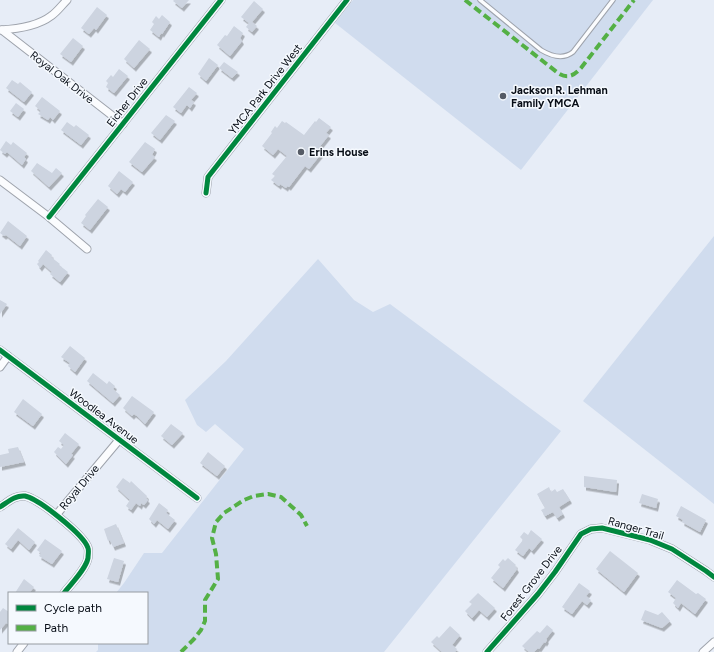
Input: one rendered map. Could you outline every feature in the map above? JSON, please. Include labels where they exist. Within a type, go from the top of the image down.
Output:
[{"type":"street","points":[[1,30],[27,26],[41,21],[52,16],[67,0]]},
{"type":"street","name":"Eicher Drive","points":[[49,217],[221,0]]},
{"type":"street","name":"YMCA Park Drive West","points":[[206,193],[208,177],[347,0]]},
{"type":"street","name":"Royal Oak Drive","points":[[1,30],[123,124]]},
{"type":"street","points":[[0,180],[49,217],[87,249]]},
{"type":"street","name":"Woodlea Avenue","points":[[0,350],[197,498]]},
{"type":"street","points":[[0,367],[8,356]]},
{"type":"street","name":"Royal Drive","points":[[65,592],[85,566],[88,559],[88,548],[81,538],[57,514],[119,440]]},
{"type":"street","points":[[0,507],[16,496],[26,496],[57,514]]},
{"type":"street","name":"Ranger Trail","points":[[591,529],[602,528],[650,540],[672,549],[714,577]]},
{"type":"street","name":"Forest Grove Drive","points":[[487,652],[534,599],[581,534],[591,529]]},
{"type":"street","points":[[703,652],[714,642]]},
{"type":"street","points":[[17,652],[23,644]]},
{"type":"lane","points":[[480,0],[541,50],[549,55],[564,57],[573,52],[613,0]]},
{"type":"shaded area","name":"Jackson R. Lehman Family YMCA","points":[[353,0],[653,0],[521,170],[335,23]]},
{"type":"shaded area","points":[[714,236],[714,504],[583,401]]},
{"type":"shaded area","points":[[318,259],[354,300],[373,312],[390,304],[561,431],[384,652],[96,652],[98,650],[98,644],[148,644],[148,592],[117,592],[144,553],[162,553],[244,449],[215,424],[206,432],[197,425],[185,400],[226,361]]},
{"type":"building","points":[[189,0],[182,8],[173,1]]},
{"type":"building","points":[[254,1],[263,9],[252,22],[257,26],[252,32],[246,27],[249,23],[241,17]]},
{"type":"building","points":[[97,7],[107,15],[96,30],[94,28],[89,34],[81,28]]},
{"type":"building","points":[[162,15],[170,22],[159,37],[150,30],[154,24],[152,22],[156,16],[159,19]]},
{"type":"building","points":[[234,26],[243,33],[240,38],[242,41],[230,56],[217,45],[225,35],[227,36]]},
{"type":"building","points":[[73,38],[83,46],[71,62],[60,54]]},
{"type":"building","points":[[139,40],[150,49],[134,68],[124,59]]},
{"type":"building","points":[[209,58],[218,65],[206,81],[198,74]]},
{"type":"building","points":[[224,62],[238,72],[232,78],[219,68]]},
{"type":"building","points":[[119,69],[128,76],[114,93],[106,87],[108,83],[106,81],[111,75],[113,77]]},
{"type":"building","points":[[12,80],[18,84],[20,82],[32,92],[24,102],[6,88]]},
{"type":"building","points":[[189,87],[197,93],[191,100],[194,102],[190,108],[187,105],[181,113],[173,107]]},
{"type":"building","points":[[42,97],[60,111],[53,120],[50,117],[48,120],[38,114],[41,111],[35,106]]},
{"type":"building","points":[[16,103],[24,109],[18,117],[10,111]]},
{"type":"building","points":[[166,115],[175,121],[160,140],[151,133]]},
{"type":"building","name":"Erins House","points":[[319,118],[331,127],[326,133],[329,135],[317,150],[321,154],[309,169],[305,166],[289,187],[287,186],[286,188],[280,184],[279,186],[271,180],[275,176],[272,174],[287,156],[278,149],[273,155],[262,146],[272,133],[271,132],[275,126],[277,128],[282,121],[285,123],[286,122],[304,135]]},
{"type":"building","points":[[67,122],[74,127],[76,125],[89,135],[81,145],[61,130]]},
{"type":"building","points":[[6,141],[11,145],[13,142],[27,153],[24,157],[26,159],[22,165],[7,152],[5,154],[0,150]]},
{"type":"building","points":[[145,142],[155,149],[152,155],[155,157],[142,172],[129,162]]},
{"type":"building","points":[[37,163],[52,173],[56,168],[62,173],[49,187],[31,171]]},
{"type":"building","points":[[119,171],[133,182],[125,192],[121,189],[117,194],[108,186]]},
{"type":"building","points":[[98,199],[108,207],[90,230],[81,223],[86,216],[85,215]]},
{"type":"building","points":[[8,221],[27,236],[20,246],[6,235],[4,236],[0,233]]},
{"type":"building","points":[[46,250],[52,255],[51,257],[60,264],[59,265],[68,272],[60,282],[50,274],[52,272],[43,264],[40,268],[37,264]]},
{"type":"building","points":[[0,300],[7,304],[0,314]]},
{"type":"building","points":[[70,346],[85,358],[75,372],[68,366],[70,363],[61,357]]},
{"type":"building","points":[[93,373],[107,384],[109,381],[115,386],[113,389],[120,395],[113,403],[87,381]]},
{"type":"building","points":[[132,396],[154,412],[145,424],[137,416],[134,414],[132,416],[123,408]]},
{"type":"building","points":[[23,399],[42,414],[33,426],[14,412]]},
{"type":"building","points":[[171,424],[183,433],[172,445],[161,436]]},
{"type":"building","points":[[65,433],[79,444],[71,454],[73,455],[66,464],[54,452],[58,447],[61,449],[64,445],[59,441]]},
{"type":"building","points":[[18,447],[24,462],[0,467],[0,455],[9,453],[8,449]]},
{"type":"building","points":[[208,452],[225,466],[217,476],[200,463]]},
{"type":"building","points":[[584,476],[617,480],[616,492],[584,487]]},
{"type":"building","points":[[123,478],[130,483],[131,481],[147,496],[146,498],[148,500],[144,505],[141,503],[140,506],[136,503],[131,510],[126,506],[130,500],[116,487]]},
{"type":"building","points":[[549,487],[551,492],[555,489],[557,492],[563,489],[570,500],[559,507],[563,514],[557,518],[553,512],[545,516],[541,510],[545,508],[537,494]]},
{"type":"building","points":[[642,494],[658,499],[656,508],[639,503]]},
{"type":"building","points":[[159,503],[168,510],[166,513],[175,520],[168,529],[157,520],[154,524],[149,519]]},
{"type":"building","points":[[681,506],[706,520],[700,532],[682,522],[683,520],[676,516]]},
{"type":"building","points":[[116,524],[124,543],[113,547],[110,540],[108,541],[104,529]]},
{"type":"building","points":[[18,528],[35,542],[29,550],[18,540],[11,549],[5,544]]},
{"type":"building","points":[[531,530],[542,539],[532,551],[529,548],[523,556],[515,550],[523,540],[520,537],[524,532],[528,535]]},
{"type":"building","points":[[45,539],[62,551],[52,564],[39,556],[41,553],[37,550]]},
{"type":"building","points":[[610,551],[638,573],[624,592],[596,569]]},
{"type":"building","points":[[114,558],[124,561],[118,582],[107,579]]},
{"type":"building","points":[[508,558],[516,565],[515,566],[517,569],[503,588],[491,578],[500,567],[498,565],[503,559],[505,561]]},
{"type":"building","points":[[24,579],[34,587],[30,592],[16,592]]},
{"type":"building","points":[[677,580],[696,594],[698,593],[706,599],[695,614],[681,603],[678,608],[673,603],[676,598],[668,592]]},
{"type":"building","points":[[579,583],[590,591],[586,596],[591,600],[587,605],[582,601],[572,614],[562,607]]},
{"type":"building","points":[[478,593],[495,608],[487,617],[479,610],[472,618],[465,611],[472,604],[469,602]]},
{"type":"building","points":[[3,608],[8,611],[8,624],[6,623],[0,630],[0,612]]},
{"type":"building","points":[[645,610],[658,615],[662,612],[670,621],[662,628],[641,620]]},
{"type":"building","points":[[547,625],[553,630],[546,639],[547,640],[545,643],[544,642],[539,649],[538,648],[534,652],[529,652],[522,646],[537,631],[540,633]]},
{"type":"building","points":[[450,626],[460,635],[452,645],[457,649],[455,652],[442,652],[431,642],[437,636],[439,638]]},
{"type":"marked path","points":[[465,0],[558,73],[564,76],[573,75],[581,68],[634,0]]},
{"type":"marked path","points":[[181,652],[201,630],[205,621],[205,600],[218,579],[216,554],[212,538],[216,522],[224,513],[244,500],[254,496],[268,494],[281,497],[301,515],[307,526]]},
{"type":"cycle path","points":[[49,217],[221,0]]},
{"type":"cycle path","points":[[206,193],[208,177],[347,0]]},
{"type":"cycle path","points":[[0,350],[197,498]]},
{"type":"cycle path","points":[[0,507],[12,499],[25,496],[50,510],[85,542],[88,548],[87,562],[65,592]]},
{"type":"cycle path","points":[[487,652],[538,594],[581,534],[591,529],[602,528],[650,540],[672,549],[714,577]]},
{"type":"place","name":"Jackson R. Lehman Family YMCA","points":[[503,96]]},
{"type":"place","name":"Erins House","points":[[301,152]]}]
